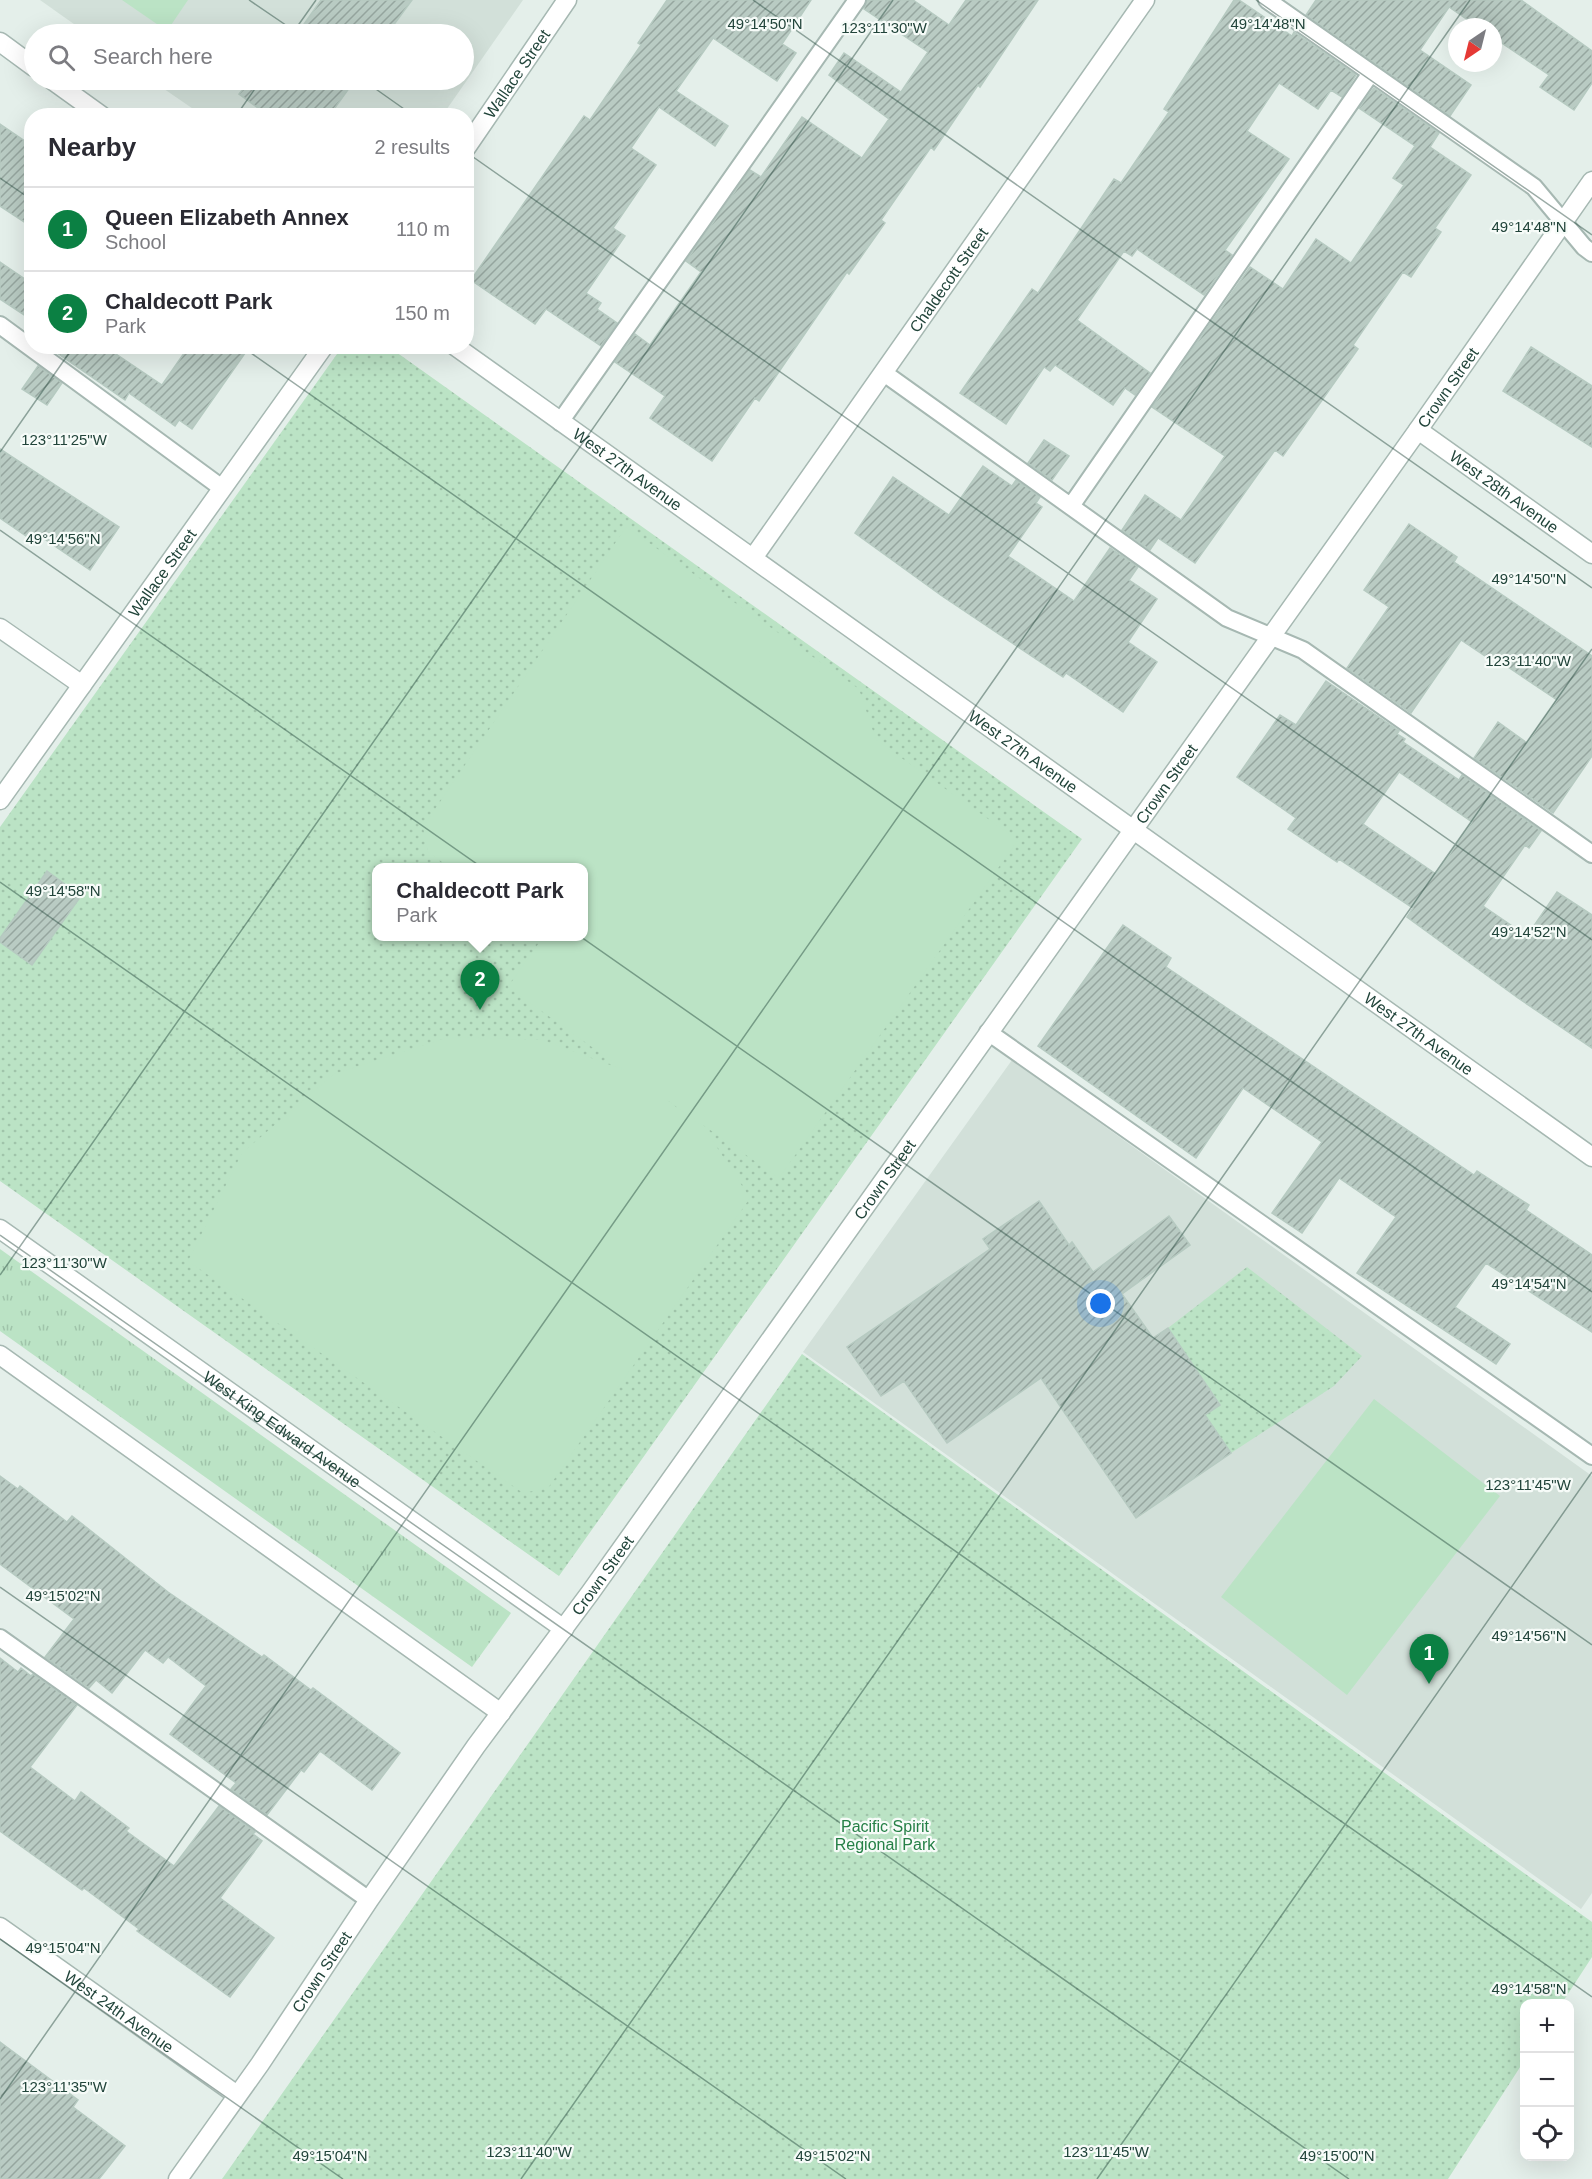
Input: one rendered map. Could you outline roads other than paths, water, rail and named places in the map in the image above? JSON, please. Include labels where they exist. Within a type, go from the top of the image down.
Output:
[{"type":"street","name":"Wallace Street","points":[[474,136],[567,0]]},
{"type":"street","name":"Chaldecott Street","points":[[753,558],[1145,0]]},
{"type":"street","points":[[0,42],[24,60]]},
{"type":"street","points":[[66,90],[91,108]]},
{"type":"street","name":"Crown Street","points":[[178,2179],[369,1900],[501,1713],[564,1629],[1271,637],[1592,181]]},
{"type":"street","name":"Wallace Street","points":[[0,800],[318,354]]},
{"type":"street","name":"West 27th Avenue","points":[[466,354],[1592,1157]]},
{"type":"street","name":"West 28th Avenue","points":[[1418,430],[1592,554]]},
{"type":"street","points":[[0,628],[82,685]]},
{"type":"street","name":"West King Edward Avenue","points":[[0,1229],[564,1629]]},
{"type":"street","points":[[0,1355],[501,1713]]},
{"type":"street","name":"West 24th Avenue","points":[[0,1927],[237,2095]]},
{"type":"lane","points":[[560,422],[857,0]]},
{"type":"lane","points":[[1267,0],[1534,187],[1584,247],[1592,253]]},
{"type":"lane","points":[[1071,506],[1371,73]]},
{"type":"lane","points":[[0,325],[24,343]]},
{"type":"lane","points":[[39,354],[222,488]]},
{"type":"lane","points":[[884,373],[1227,618],[1303,650],[1592,854]]},
{"type":"lane","points":[[988,1032],[1592,1456]]},
{"type":"lane","points":[[0,1638],[369,1900]]},
{"type":"place","name":"Chaldecott Park","points":[[480,1010]]},
{"type":"place","name":"Queen Elizabeth Annex","points":[[1429,1684]]},
{"type":"park label","name":"Pacific Spirit Regional Park","points":[[885,1835]]}]
